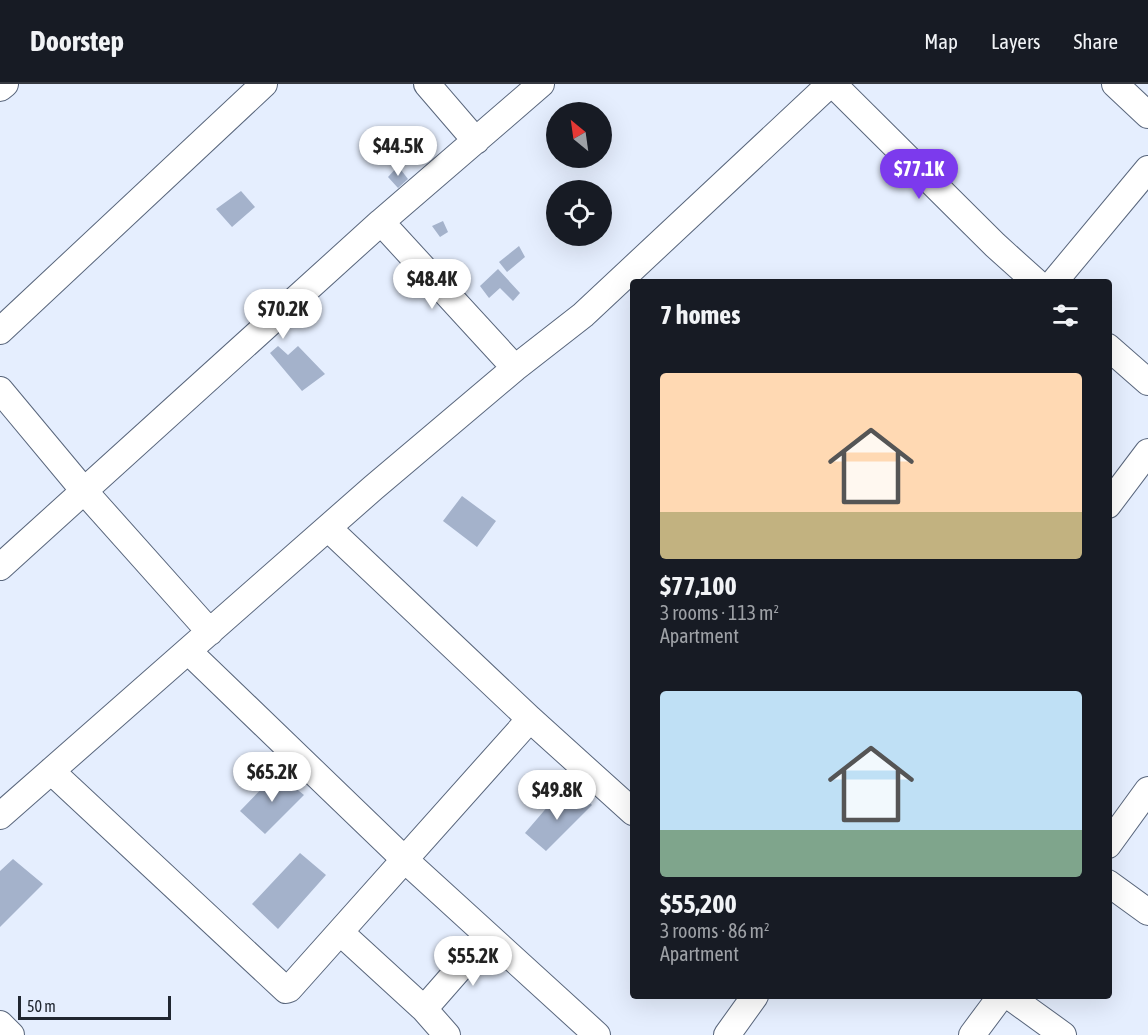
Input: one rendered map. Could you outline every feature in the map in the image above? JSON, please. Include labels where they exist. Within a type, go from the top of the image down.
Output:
[{"type":"street","points":[[0,88],[5,84]]},
{"type":"street","points":[[427,84],[476,141]]},
{"type":"street","points":[[0,567],[381,222],[541,84]]},
{"type":"street","points":[[0,816],[328,528],[515,368],[583,315],[832,84],[995,245],[1033,279]]},
{"type":"street","points":[[1114,84],[1148,115]]},
{"type":"street","points":[[0,331],[260,85]]},
{"type":"street","points":[[1056,279],[1148,169]]},
{"type":"street","points":[[381,222],[515,368]]},
{"type":"street","points":[[1112,350],[1148,382]]},
{"type":"street","points":[[0,390],[85,492],[210,632]]},
{"type":"street","points":[[1112,500],[1148,452]]},
{"type":"street","points":[[328,528],[530,719],[630,809]]},
{"type":"street","points":[[188,651],[404,859],[597,1035]]},
{"type":"street","points":[[51,771],[286,990],[341,933],[530,719]]},
{"type":"street","points":[[1112,840],[1148,790]]},
{"type":"street","points":[[1112,886],[1148,912]]},
{"type":"street","points":[[341,933],[424,1009],[447,1035]]},
{"type":"street","points":[[424,1009],[488,936]]},
{"type":"street","points":[[727,1035],[753,999]]},
{"type":"street","points":[[972,1035],[999,999]]},
{"type":"street","points":[[1013,999],[1063,1035]]},
{"type":"street","points":[[0,1024],[11,1035]]},
{"type":"building","points":[[398,166],[408,179],[398,188],[388,177]]},
{"type":"building","points":[[241,191],[255,207],[232,227],[216,209]]},
{"type":"building","points":[[443,221],[448,232],[440,237],[432,226]]},
{"type":"building","points":[[519,246],[525,257],[507,272],[499,262]]},
{"type":"building","points":[[498,269],[520,293],[513,301],[500,288],[489,298],[480,286]]},
{"type":"building","points":[[278,346],[288,355],[298,346],[325,374],[302,391],[270,353]]},
{"type":"building","points":[[462,496],[496,521],[477,547],[443,521]]},
{"type":"building","points":[[277,773],[304,795],[265,834],[240,811]]},
{"type":"building","points":[[581,794],[592,805],[546,851],[525,833],[555,798],[567,807]]},
{"type":"building","points":[[300,853],[326,875],[278,929],[252,904]]},
{"type":"building","points":[[13,859],[43,884],[0,927],[0,871]]}]
